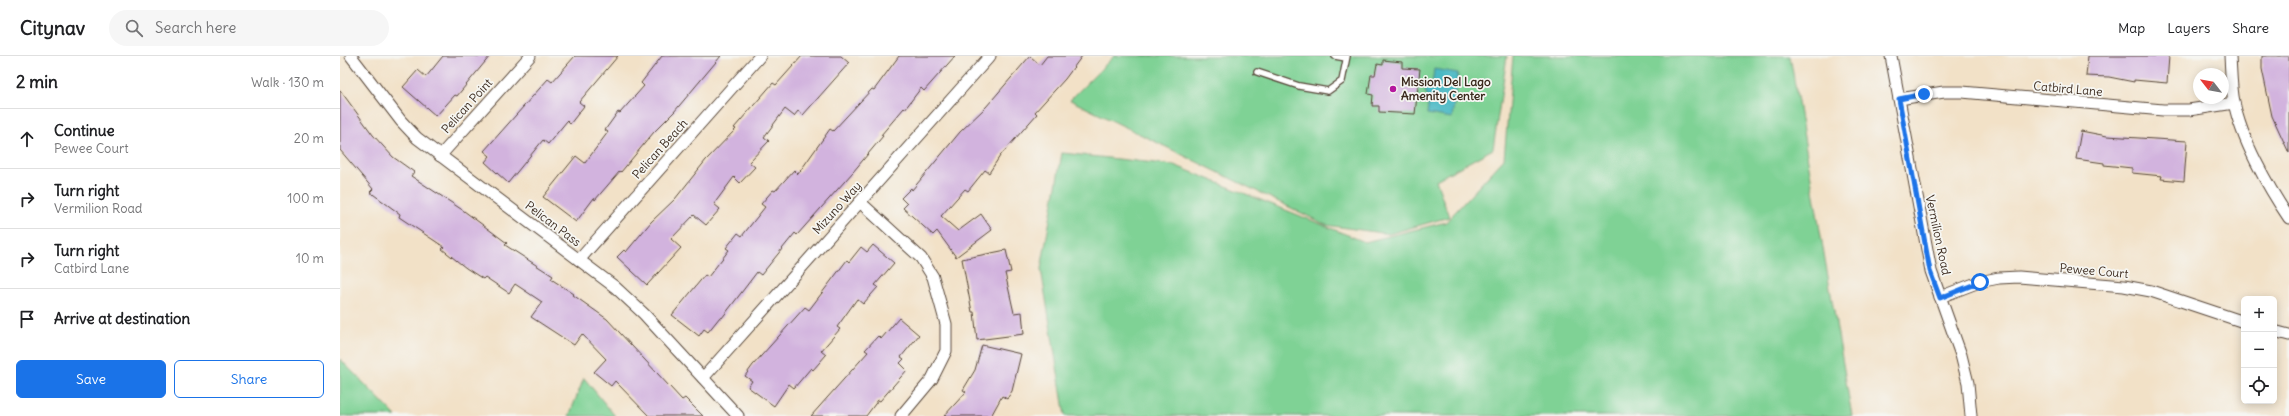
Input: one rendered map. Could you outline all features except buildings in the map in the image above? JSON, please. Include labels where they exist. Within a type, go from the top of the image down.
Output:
[{"type":"street","name":"Pelican Pass","points":[[352,56],[401,121],[417,138],[615,287],[644,314],[738,416]]},
{"type":"street","name":"Pelican Point","points":[[440,156],[530,56]]},
{"type":"street","name":"Pelican Beach","points":[[579,260],[760,56]]},
{"type":"street","name":"Mizuno Way","points":[[703,378],[990,56]]},
{"type":"street","name":"Vermilion Road","points":[[1891,56],[1930,271],[1961,355],[1968,383],[1971,416]]},
{"type":"street","points":[[2230,56],[2234,103],[2246,138],[2268,187],[2289,218]]},
{"type":"street","name":"Catbird Lane","points":[[1899,99],[1944,92],[1962,92],[2163,110],[2189,110],[2234,103]]},
{"type":"street","points":[[860,202],[921,258],[933,277],[946,324],[946,351],[932,379],[901,416]]},
{"type":"street","name":"Pewee Court","points":[[1940,298],[1980,282],[1999,278],[2027,278],[2124,286],[2151,291],[2241,321]]},
{"type":"street","points":[[2277,332],[2289,335]]},
{"type":"lane","points":[[1257,72],[1299,86],[1328,90],[1342,81],[1347,57],[1335,56]]},
{"type":"green space","points":[[1114,56],[1507,56],[1493,149],[1436,180],[1449,217],[1389,234],[1326,225],[1070,100]]},
{"type":"green space","points":[[1513,56],[1790,56],[1852,416],[1065,416],[1041,269],[1062,153],[1174,165],[1365,242],[1446,222],[1504,159]]},
{"type":"green space","points":[[340,359],[396,416],[340,416]]},
{"type":"green space","points":[[584,378],[615,416],[569,416]]},
{"type":"water","points":[[1434,69],[1458,73],[1452,118],[1427,114],[1429,98],[1425,91],[1427,87],[1432,86]]},
{"type":"place","name":"Mission Del Lago Amenity Center","points":[[1393,89]]},
{"type":"route","points":[[1924,94],[1899,99],[1930,271],[1940,298],[1980,282]]}]
